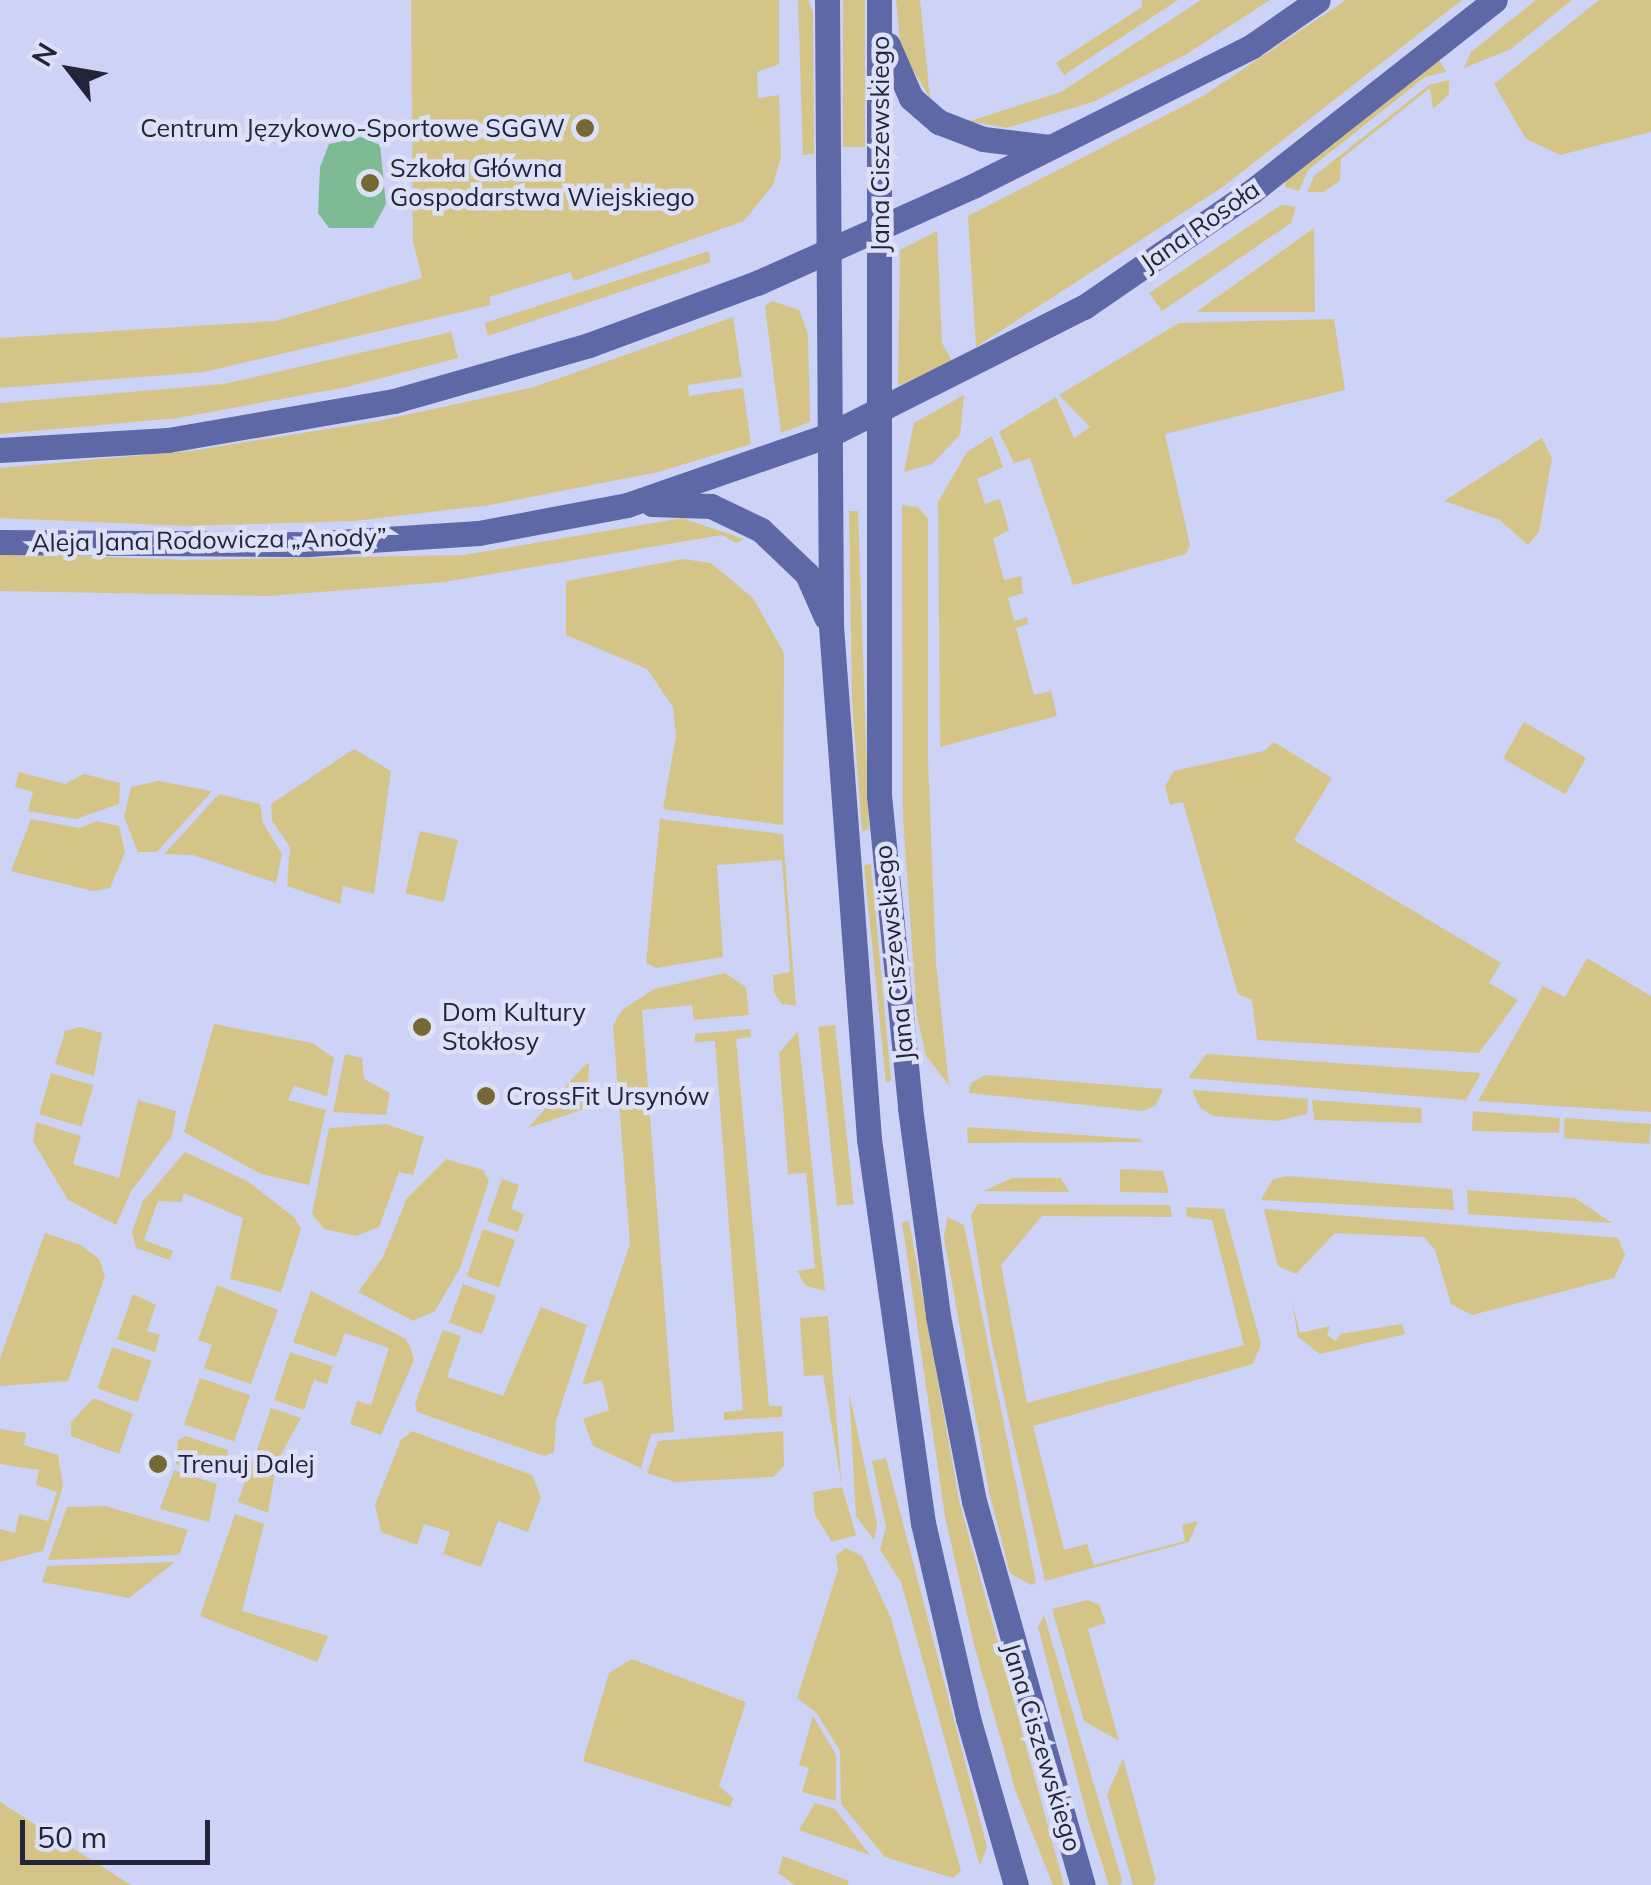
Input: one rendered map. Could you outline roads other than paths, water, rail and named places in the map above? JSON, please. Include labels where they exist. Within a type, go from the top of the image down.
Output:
[{"type":"street","name":"Jana Ciszewskiego","points":[[827,0],[830,626],[861,1054],[905,1413],[968,1718],[1016,1885]]},
{"type":"street","name":"Jana Ciszewskiego","points":[[880,0],[879,795],[916,1160],[974,1501],[1083,1885]]},
{"type":"street","points":[[880,0],[898,76],[924,110],[968,136],[1050,148]]},
{"type":"street","points":[[0,450],[168,440],[394,401],[589,345],[881,229],[1252,46],[1318,0]]},
{"type":"street","name":"Jana Rosoła","points":[[879,413],[1084,307],[1251,192],[1495,0]]},
{"type":"street","name":"Aleja Jana Rodowicza „Anody”","points":[[0,542],[333,542],[479,533],[626,505],[829,435],[879,413]]},
{"type":"street","points":[[626,505],[711,506],[761,530],[806,574],[830,626]]},
{"type":"place","name":"Centrum Językowo-Sportowe SGGW","points":[[585,128]]},
{"type":"place","name":"Szkoła Główna Gospodarstwa Wiejskiego","points":[[370,183]]},
{"type":"place","name":"Dom Kultury Stokłosy","points":[[422,1027]]},
{"type":"place","name":"CrossFit Ursynów","points":[[486,1096]]},
{"type":"place","name":"Trenuj Dalej","points":[[158,1464]]}]
